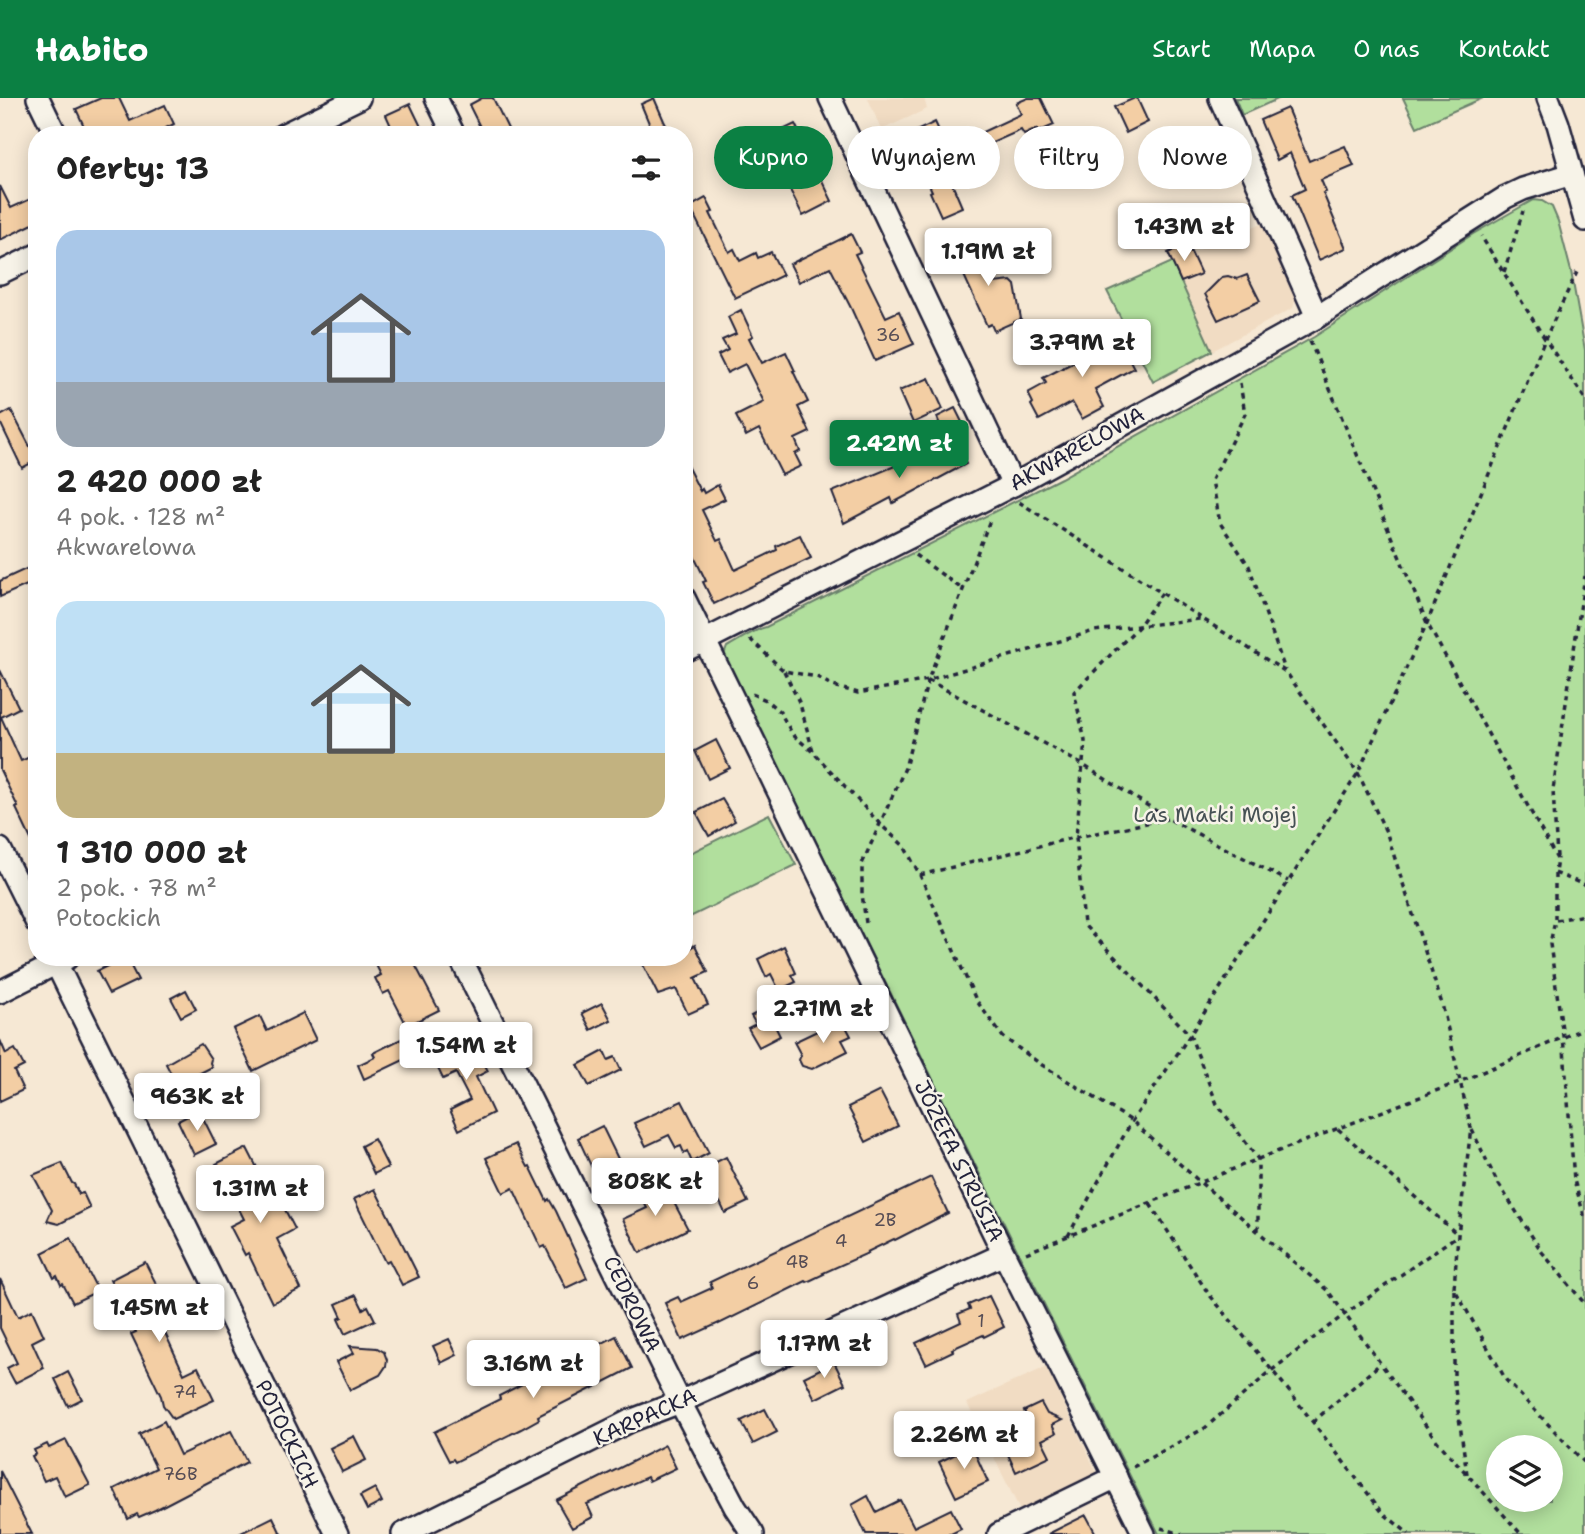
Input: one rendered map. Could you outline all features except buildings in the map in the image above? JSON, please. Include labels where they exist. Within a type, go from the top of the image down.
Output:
[{"type":"street","points":[[38,98],[52,126]]},
{"type":"street","points":[[301,126],[359,98]]},
{"type":"street","points":[[436,98],[450,126]]},
{"type":"street","points":[[830,98],[1014,491]]},
{"type":"street","points":[[1220,98],[1313,326]]},
{"type":"street","points":[[1548,98],[1585,220]]},
{"type":"street","name":"AKWARELOWA","points":[[693,648],[1014,491],[1313,326],[1506,197],[1572,174]]},
{"type":"street","points":[[0,273],[28,259]]},
{"type":"street","name":"JÓZEFA STRUSIA","points":[[693,616],[1004,1254],[1144,1534]]},
{"type":"street","points":[[0,849],[28,905]]},
{"type":"street","points":[[0,992],[47,966]]},
{"type":"street","name":"POTOCKICH","points":[[63,966],[337,1534]]},
{"type":"street","name":"CEDROWA","points":[[464,966],[680,1402],[735,1507],[753,1534]]},
{"type":"street","name":"KARPACKA","points":[[404,1534],[630,1421],[680,1402],[1004,1254]]},
{"type":"street","points":[[999,1534],[1116,1476]]},
{"type":"path","points":[[1504,272],[1522,211]]},
{"type":"path","points":[[1471,219],[1585,400]]},
{"type":"path","points":[[1068,1236],[1132,1121],[1358,773],[1427,623],[1545,339],[1577,272]]},
{"type":"path","points":[[1313,326],[1427,623],[1557,859]]},
{"type":"path","points":[[1239,376],[1245,414],[1212,480],[1220,523],[1249,566],[1286,672],[1358,773],[1387,834],[1442,1004],[1471,1128],[1496,1180],[1542,1252],[1585,1304]]},
{"type":"path","points":[[1014,491],[1162,593],[1286,672]]},
{"type":"path","points":[[866,934],[862,864],[905,768],[928,680],[990,520]]},
{"type":"path","points":[[910,551],[962,589]]},
{"type":"path","points":[[1585,576],[1553,790],[1557,859],[1555,920],[1550,944],[1563,1036],[1574,1180],[1585,1219]]},
{"type":"path","points":[[1162,593],[1139,626],[1074,692],[1085,741],[1076,837],[1084,925],[1190,1035],[1217,1104],[1258,1159],[1258,1232]]},
{"type":"path","points":[[784,671],[817,677],[858,693],[928,680],[1094,631],[1202,619]]},
{"type":"path","points":[[745,634],[784,671],[800,704],[813,752]]},
{"type":"path","points":[[928,680],[1083,765],[1169,819],[1288,881]]},
{"type":"path","points":[[747,692],[766,700],[780,712],[793,735],[813,752],[904,846],[920,875],[976,1000],[1003,1037],[1042,1065],[1132,1121],[1328,1291],[1437,1441],[1521,1534]]},
{"type":"path","points":[[920,875],[1076,837],[1169,819]]},
{"type":"path","points":[[1555,873],[1585,885]]},
{"type":"path","points":[[1555,920],[1585,915]]},
{"type":"path","points":[[1004,1254],[1018,1256],[1258,1159],[1459,1082],[1585,1028]]},
{"type":"path","points":[[1467,1475],[1454,1382],[1454,1288],[1471,1128]]},
{"type":"path","points":[[1338,1129],[1458,1235]]},
{"type":"path","points":[[1150,1204],[1208,1293],[1383,1513],[1409,1534]]},
{"type":"path","points":[[1116,1476],[1205,1428],[1271,1371],[1345,1314],[1458,1235]]},
{"type":"path","points":[[1454,1288],[1506,1380],[1585,1463]]},
{"type":"path","points":[[1313,1422],[1381,1363]]},
{"type":"shaded area","points":[[868,98],[924,98],[927,109],[890,126],[879,126]]},
{"type":"shaded area","points":[[1264,222],[1296,298],[1293,308],[1212,351],[1172,262]]},
{"type":"shaded area","points":[[1046,1367],[1097,1473],[1020,1510],[967,1403]]},
{"type":"green space","points":[[1235,98],[1280,98],[1242,115]]},
{"type":"green space","points":[[1403,98],[1483,98],[1417,127]]},
{"type":"green space","name":"Las Matki Mojej","points":[[1533,200],[1542,201],[1552,207],[1571,271],[1585,350],[1585,1534],[1159,1534],[724,655],[727,647],[751,633],[1061,478],[1314,337],[1473,234]]},
{"type":"green space","points":[[1172,262],[1212,351],[1153,382],[1107,291]]},
{"type":"green space","points":[[769,814],[796,865],[693,916],[693,852]]}]
